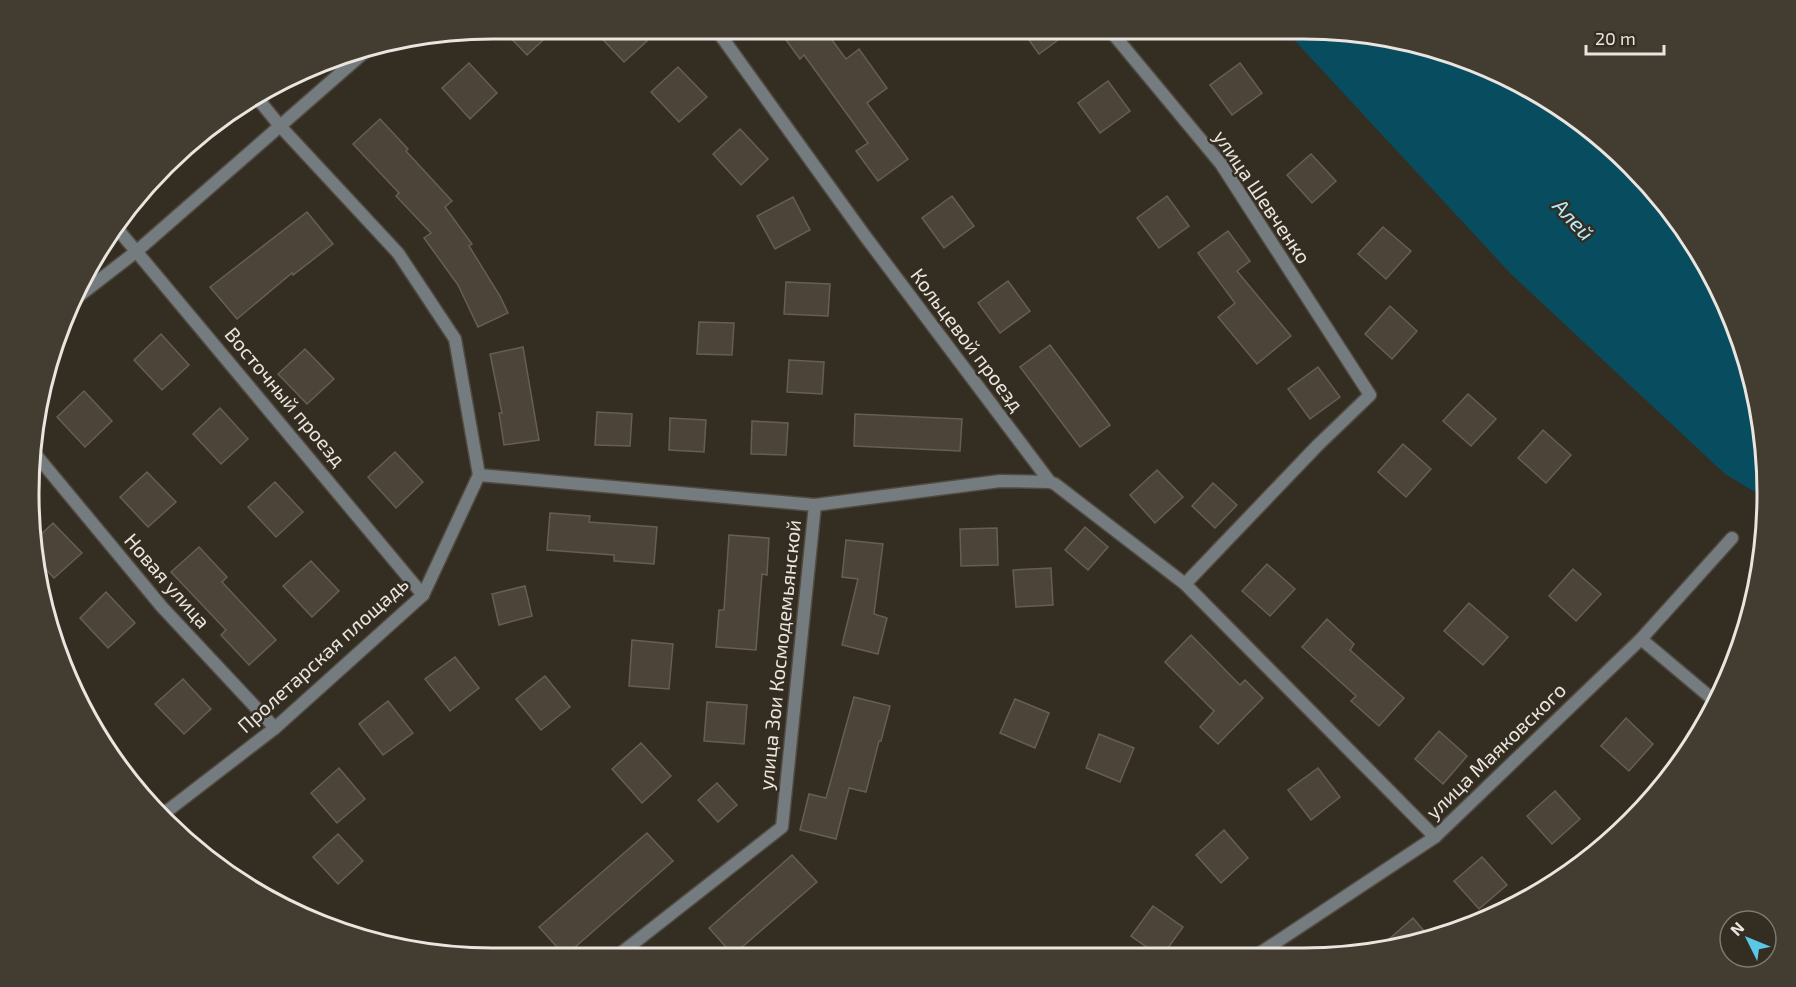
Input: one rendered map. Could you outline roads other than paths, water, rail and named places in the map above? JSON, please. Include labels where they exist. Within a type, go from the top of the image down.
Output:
[{"type":"street","name":"Кольцевой проезд","points":[[723,39],[865,237],[1050,482],[1185,584],[1435,837]]},
{"type":"street","name":"улица Шевченко","points":[[1117,39],[1221,164],[1370,395],[1317,446],[1185,584]]},
{"type":"street","points":[[87,291],[137,251],[355,61]]},
{"type":"street","points":[[261,103],[398,253],[455,339],[478,475]]},
{"type":"street","name":"Восточный проезд","points":[[122,233],[423,595]]},
{"type":"street","name":"Новая улица","points":[[40,460],[162,607],[275,728]]},
{"type":"street","name":"улица Зои Космодемьянской","points":[[478,475],[815,505],[782,826],[627,948]]},
{"type":"street","name":"Пролетарская площадь","points":[[168,810],[275,728],[423,595],[478,475]]},
{"type":"street","points":[[815,505],[1000,481],[1050,482]]},
{"type":"street","name":"улица Маяковского","points":[[1267,948],[1435,837],[1641,639],[1732,538]]},
{"type":"street","points":[[1641,639],[1709,696]]},
{"type":"water","name":"Алей","points":[[1293,39],[1362,43],[1420,54],[1449,63],[1504,86],[1530,100],[1579,133],[1624,172],[1663,217],[1680,241],[1710,292],[1722,320],[1742,376],[1748,405],[1753,434],[1757,493],[1725,474],[1511,274]]}]
